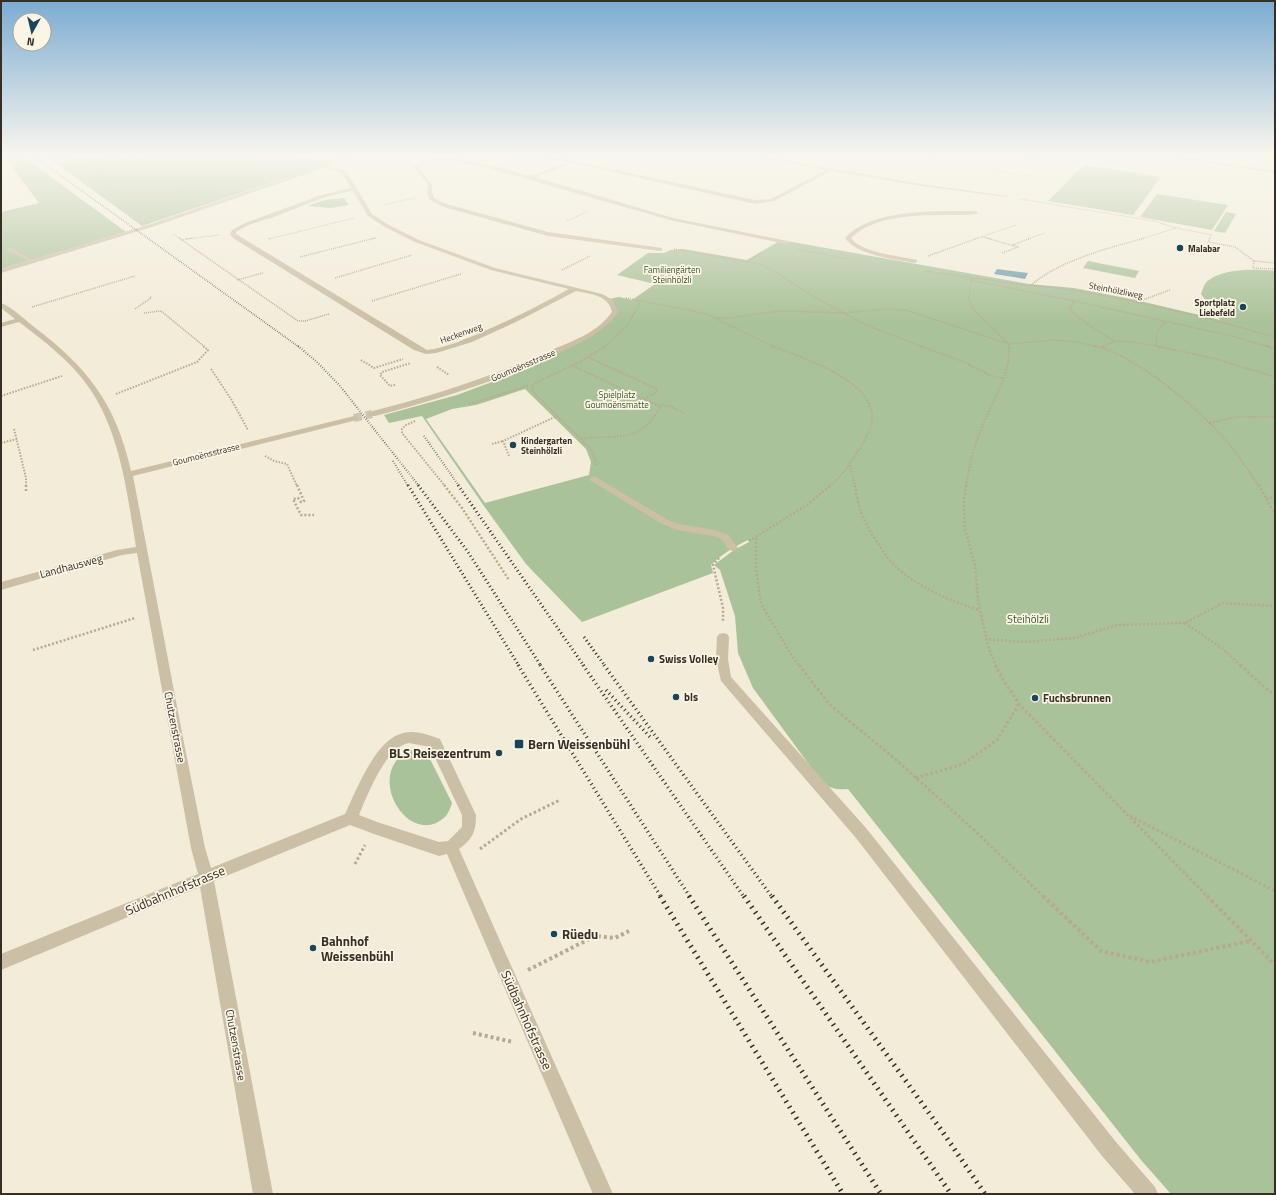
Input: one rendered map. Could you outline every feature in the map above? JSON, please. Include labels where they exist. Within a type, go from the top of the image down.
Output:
[{"type":"street","points":[[1,271],[195,211]]},
{"type":"street","points":[[284,211],[238,229],[234,233],[235,237],[424,351]]},
{"type":"street","points":[[368,211],[370,214],[387,226],[417,241],[493,269],[608,298]]},
{"type":"street","points":[[463,211],[548,234],[660,249]]},
{"type":"street","points":[[644,211],[672,219],[786,242]]},
{"type":"street","points":[[915,261],[870,251],[853,244],[848,238],[854,232],[870,224],[894,218],[920,214],[975,213]]},
{"type":"street","points":[[9,250],[34,262]]},
{"type":"street","name":"Heckenweg","points":[[424,351],[440,350],[489,332],[516,320],[575,289]]},
{"type":"street","name":"Goumoënsstrasse","points":[[372,414],[420,402],[484,382],[535,362],[571,344],[610,321],[615,312],[614,305],[608,298]]},
{"type":"street","name":"Chutzenstrasse","points":[[1,305],[57,348],[80,371],[102,402],[109,416],[129,474],[141,549],[198,848],[206,877],[263,1194]]},
{"type":"street","points":[[1,325],[20,320]]},
{"type":"street","name":"Goumoënsstrasse","points":[[129,474],[354,418]]},
{"type":"street","points":[[594,479],[665,522],[677,527],[715,533],[725,537],[733,548]]},
{"type":"street","name":"Landhausweg","points":[[1,586],[121,552],[141,549]]},
{"type":"street","points":[[723,637],[722,659],[725,678],[861,833],[1109,1149],[1148,1194]]},
{"type":"street","points":[[405,738],[427,740],[435,744],[469,814],[469,828],[461,839],[451,847],[439,849],[374,828],[350,818],[368,782],[388,749],[395,742],[405,738]]},
{"type":"street","name":"Südbahnhofstrasse","points":[[1,962],[350,818]]},
{"type":"street","name":"Südbahnhofstrasse","points":[[451,847],[603,1194]]},
{"type":"path","points":[[1,213],[11,211]]},
{"type":"path","points":[[129,211],[142,222],[153,225]]},
{"type":"path","points":[[1097,211],[1154,220],[1176,228],[1212,235],[1208,242],[1235,247],[1254,261],[1275,263]]},
{"type":"path","points":[[580,215],[585,213]]},
{"type":"path","points":[[269,239],[353,218]]},
{"type":"path","points":[[915,261],[1016,225]]},
{"type":"path","points":[[1031,285],[1043,275],[1102,249],[1147,238],[1176,228]]},
{"type":"path","points":[[168,232],[298,322],[351,307]]},
{"type":"path","points":[[180,240],[234,233]]},
{"type":"path","points":[[1013,246],[1045,233]]},
{"type":"path","points":[[300,258],[382,236]]},
{"type":"path","points":[[982,236],[1018,247],[1002,253]]},
{"type":"path","points":[[660,249],[681,249],[748,261],[764,266],[816,298],[866,325],[889,335],[938,352],[994,377],[1003,378]]},
{"type":"path","points":[[334,278],[415,254]]},
{"type":"path","points":[[559,271],[593,254]]},
{"type":"path","points":[[1254,261],[1253,268],[1275,270]]},
{"type":"path","points":[[236,280],[286,267]]},
{"type":"path","points":[[368,302],[465,273]]},
{"type":"path","name":"Steinhölzliweg","points":[[951,275],[970,279],[1070,290],[1137,302],[1195,315],[1275,337]]},
{"type":"path","points":[[29,308],[134,276]]},
{"type":"path","points":[[1275,349],[1232,336],[970,279],[969,299],[973,308],[1009,344],[1010,350],[1009,364],[978,435],[964,498],[968,542],[975,562],[977,575],[979,610],[985,639],[995,667],[1004,684],[1019,704],[1275,965]]},
{"type":"path","points":[[1137,302],[1170,290]]},
{"type":"path","points":[[135,309],[149,300],[151,298],[150,296]]},
{"type":"path","points":[[608,298],[618,297],[689,309],[717,318],[760,341],[839,375],[858,388],[871,408],[872,423],[850,465],[834,485],[756,538],[733,548],[712,565],[723,608],[723,637]]},
{"type":"path","points":[[532,387],[538,381],[589,357],[618,336],[629,324],[639,305],[638,301]]},
{"type":"path","points":[[1074,301],[1070,309],[1078,319],[1095,328],[1114,342]]},
{"type":"path","points":[[717,318],[730,318],[779,311],[844,313],[885,309],[906,310],[1009,344],[1053,340],[1076,342],[1103,348],[1121,355],[1165,384],[1210,423],[1229,444],[1266,498],[1275,515]]},
{"type":"path","points":[[112,395],[156,380],[197,362],[208,350],[161,311],[144,313]]},
{"type":"path","points":[[1156,346],[1155,337],[1157,331],[1165,321]]},
{"type":"path","points":[[1103,348],[1114,342],[1133,342],[1216,359],[1275,377]]},
{"type":"path","points":[[361,360],[374,368],[424,351]]},
{"type":"path","points":[[589,357],[657,389],[658,392],[644,399]]},
{"type":"path","points":[[395,385],[390,386],[380,375],[382,372],[414,362]]},
{"type":"path","points":[[572,366],[644,399],[661,406],[669,406],[684,413]]},
{"type":"path","points":[[210,369],[236,405],[262,454],[268,458],[287,464],[304,502],[301,502],[298,498],[293,499],[300,515],[314,515]]},
{"type":"path","points":[[1,396],[68,374]]},
{"type":"path","points":[[464,405],[526,385],[532,387]]},
{"type":"path","points":[[532,387],[535,394],[591,449],[596,461],[594,479]]},
{"type":"path","points":[[581,439],[595,436],[624,437],[638,433],[650,424],[661,406]]},
{"type":"path","points":[[492,444],[557,416]]},
{"type":"path","points":[[1210,423],[1237,417],[1275,417]]},
{"type":"path","points":[[419,419],[406,425],[402,429],[402,433],[462,508],[509,580]]},
{"type":"path","points":[[14,428],[26,478],[26,493]]},
{"type":"path","points":[[1,443],[17,438]]},
{"type":"path","points":[[503,440],[509,456]]},
{"type":"path","points":[[850,465],[854,474],[856,499],[862,516],[881,549],[893,564],[921,585],[953,601],[979,610]]},
{"type":"path","points":[[1266,498],[1275,498]]},
{"type":"path","points":[[756,538],[756,570],[761,604],[792,656],[830,705],[916,778],[974,830],[1101,951],[1150,962],[1250,940]]},
{"type":"path","points":[[985,639],[1023,642],[1075,638],[1117,625],[1185,623],[1222,603],[1275,606]]},
{"type":"path","points":[[33,650],[137,617]]},
{"type":"path","points":[[1185,623],[1223,648],[1269,691],[1275,694]]},
{"type":"path","points":[[916,778],[963,764],[997,740],[1019,704]]},
{"type":"path","points":[[459,864],[521,818],[560,800]]},
{"type":"path","points":[[1128,814],[1275,891]]},
{"type":"path","points":[[509,979],[595,936],[615,938],[630,931]]},
{"type":"path","points":[[472,1033],[540,1048]]},
{"type":"green space","points":[[97,211],[126,232],[1,269],[1,212]]},
{"type":"green space","points":[[121,211],[187,211],[142,226]]},
{"type":"green space","points":[[1107,211],[1136,211],[1133,215]]},
{"type":"green space","points":[[1145,211],[1224,211],[1212,230],[1140,217]]},
{"type":"green space","points":[[1226,212],[1236,214],[1225,233],[1214,231]]},
{"type":"green space","name":"Steihölzli","points":[[781,240],[1029,284],[1074,288],[1136,300],[1220,320],[1201,294],[1207,281],[1223,273],[1232,271],[1275,271],[1275,1194],[1171,1194],[1141,1160],[848,789],[827,786],[821,781],[753,688],[738,653],[735,616],[720,570],[714,565],[734,550],[749,542],[748,540],[715,561],[711,565],[713,573],[582,622],[526,564],[422,416],[389,423],[384,415],[457,395],[532,367],[548,356],[602,328],[611,321],[616,312],[609,299],[619,297],[632,300],[655,284],[617,275],[648,253],[664,253],[671,250],[683,249],[747,260]],"holes":[[[525,389],[586,449],[591,462],[589,475],[485,503],[426,419],[452,409],[476,405]]]},
{"type":"green space","points":[[1088,261],[1139,271],[1135,278],[1083,268]]},
{"type":"green space","points":[[411,750],[419,750],[427,753],[452,803],[447,814],[438,822],[425,825],[412,821],[402,813],[394,800],[390,786],[391,772],[397,759]]},
{"type":"water","points":[[997,269],[1028,273],[1025,279],[994,274]]},
{"type":"tunnel","points":[[354,418],[372,414]]},
{"type":"railway","points":[[110,211],[299,347]]},
{"type":"railway","points":[[298,346],[317,362],[340,386],[419,486]]},
{"type":"railway","points":[[424,436],[459,486]]},
{"type":"railway","points":[[393,461],[408,486]]},
{"type":"railway","points":[[408,485],[519,666]]},
{"type":"railway","points":[[418,485],[468,552],[541,666]]},
{"type":"railway","points":[[458,485],[584,666]]},
{"type":"railway","points":[[584,637],[605,666]]},
{"type":"railway","points":[[518,665],[661,897]]},
{"type":"railway","points":[[540,665],[690,897]]},
{"type":"railway","points":[[583,665],[744,897]]},
{"type":"railway","points":[[604,665],[772,897]]},
{"type":"railway","points":[[606,690],[651,738]]},
{"type":"railway","points":[[660,896],[843,1194]]},
{"type":"railway","points":[[689,896],[881,1194]]},
{"type":"railway","points":[[744,896],[951,1194]]},
{"type":"railway","points":[[772,896],[942,1131],[985,1194]]},
{"type":"place","name":"Malabar","points":[[1180,248]]},
{"type":"place","name":"Sportplatz Liebefeld","points":[[1243,307]]},
{"type":"place","name":"Kindergarten Steinhölzli","points":[[513,445]]},
{"type":"place","name":"Swiss Volley","points":[[651,659]]},
{"type":"place","name":"bls","points":[[676,697]]},
{"type":"place","name":"Fuchsbrunnen","points":[[1035,698]]},
{"type":"place","name":"Bern Weissenbühl","points":[[519,744]]},
{"type":"place","name":"BLS Reisezentrum","points":[[499,753]]},
{"type":"place","name":"Rüedu","points":[[554,934]]},
{"type":"place","name":"Bahnhof Weissenbühl","points":[[313,948]]},
{"type":"park label","name":"Familiengärten Steinhölzli","points":[[672,274]]},
{"type":"park label","name":"Spielplatz Goumoënsmatte","points":[[617,400]]}]
